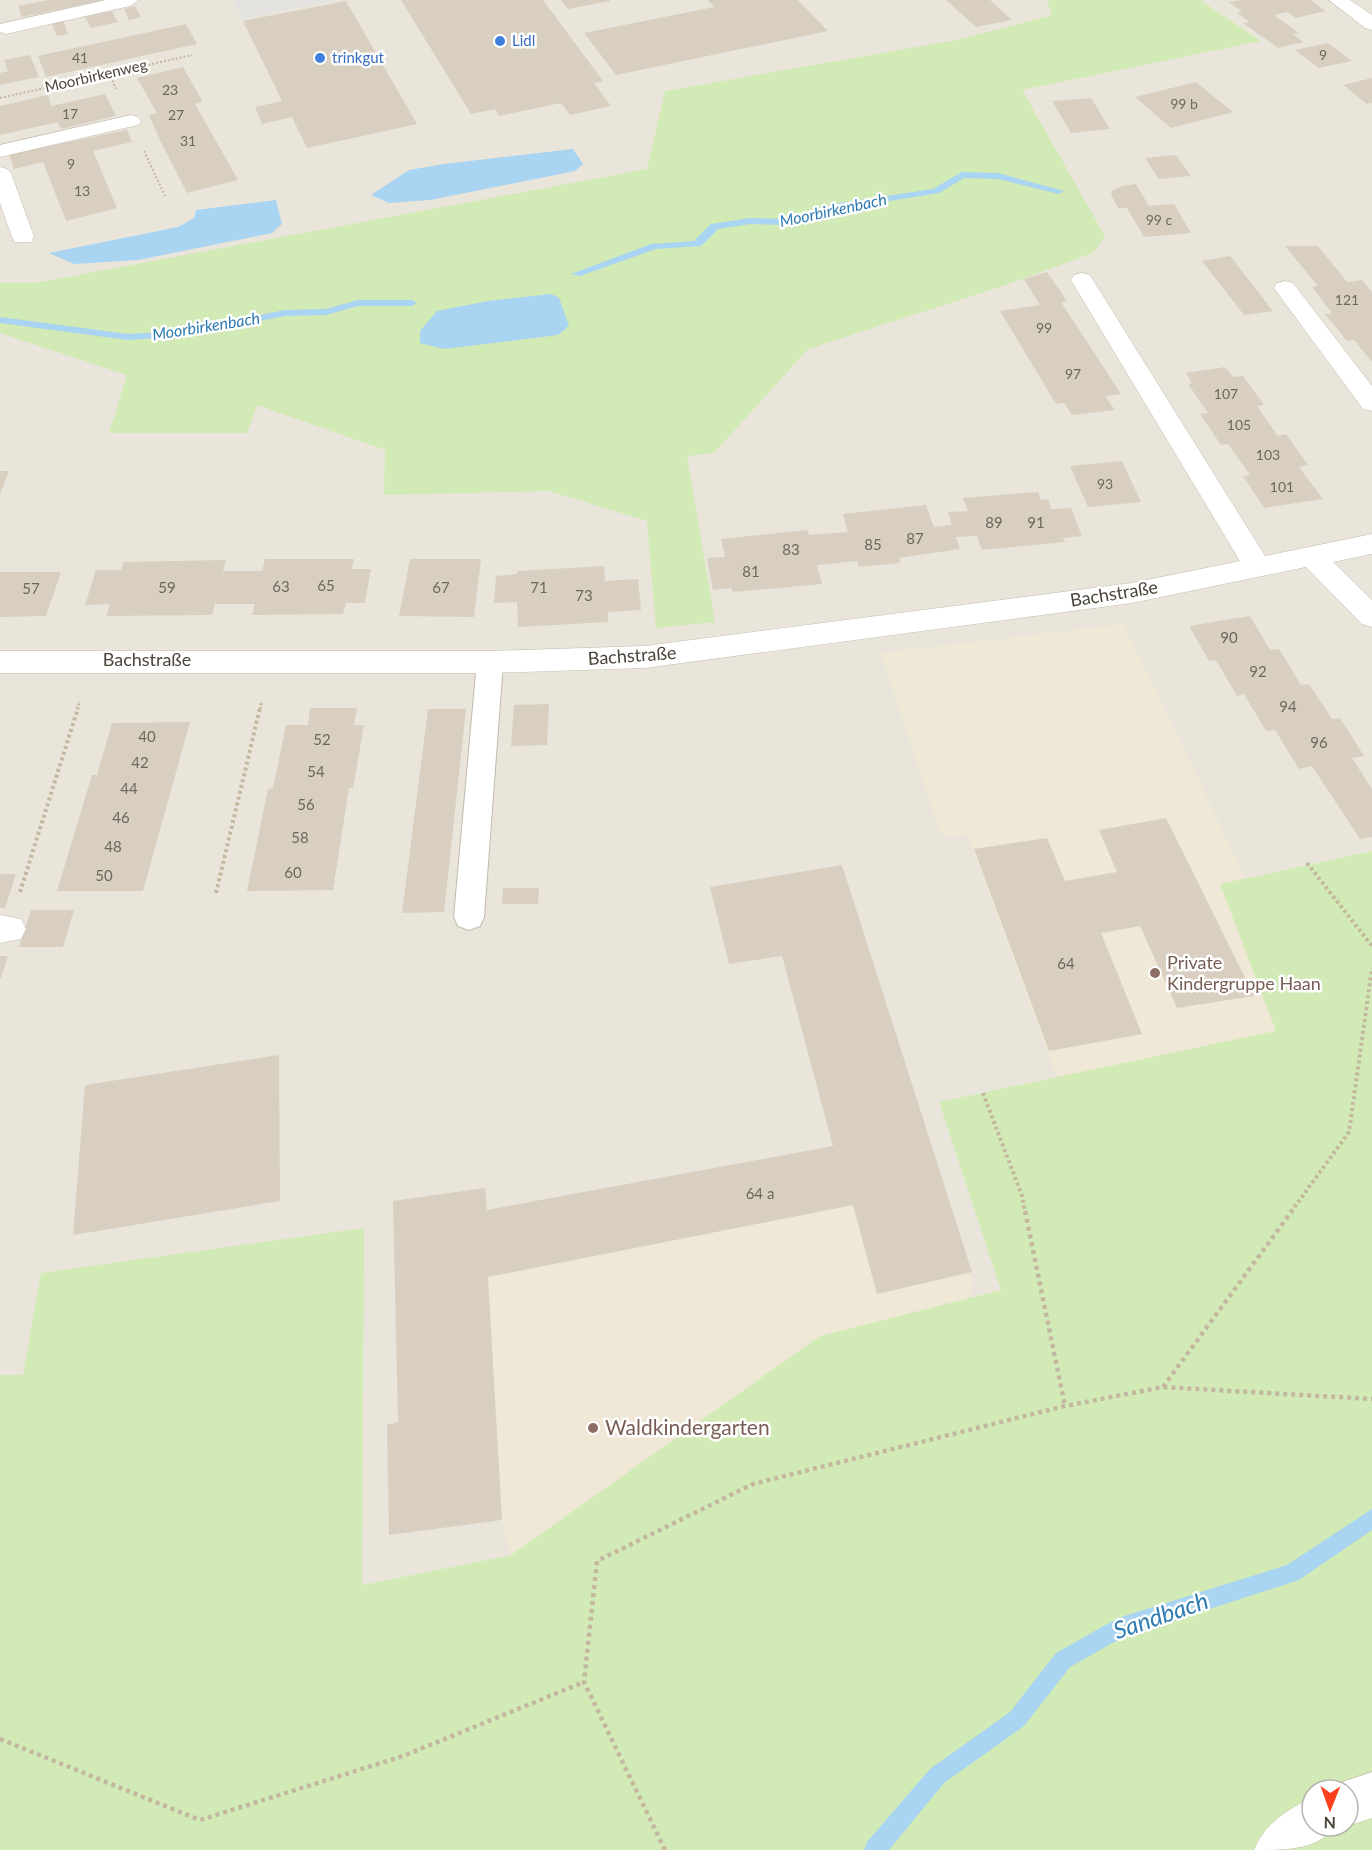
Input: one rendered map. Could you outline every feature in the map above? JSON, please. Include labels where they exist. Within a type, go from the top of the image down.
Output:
[{"type":"street","points":[[2,24],[130,0]]},
{"type":"street","points":[[1338,0],[1370,20]]},
{"type":"street","points":[[0,151],[130,121]]},
{"type":"street","points":[[0,173],[23,237]]},
{"type":"street","points":[[1082,280],[1259,569]]},
{"type":"street","points":[[1285,288],[1372,403]]},
{"type":"street","name":"Bachstraße","points":[[0,662],[272,660],[489,662],[645,657],[1132,593],[1259,569],[1372,544]]},
{"type":"street","points":[[1312,557],[1372,617]]},
{"type":"street","points":[[1278,1850],[1300,1832]]},
{"type":"lane","points":[[469,917],[489,662]]},
{"type":"path","name":"Moorbirkenweg","points":[[0,98],[192,55]]},
{"type":"path","points":[[216,893],[272,660]]},
{"type":"path","points":[[4,929],[93,661]]},
{"type":"path","points":[[1306,863],[1372,946]]},
{"type":"path","points":[[1162,1387],[1349,1132],[1372,968]]},
{"type":"path","points":[[983,1093],[1022,1196],[1065,1406]]},
{"type":"path","points":[[665,1850],[584,1682],[597,1561],[753,1484],[1065,1406],[1162,1387],[1372,1399]]},
{"type":"path","points":[[0,1739],[200,1820],[403,1756],[584,1682]]},
{"type":"shaded area","points":[[0,0],[1372,0],[1372,851],[1221,884],[1276,1031],[940,1102],[1001,1290],[820,1336],[511,1555],[362,1585],[363,1229],[23,1375],[0,1453]]},
{"type":"shaded area","points":[[233,0],[336,0],[241,19]]},
{"type":"shaded area","name":"Private Kindergruppe Haan","points":[[1124,624],[1345,1086],[1078,1135],[967,834],[942,837],[881,653]]},
{"type":"shaded area","name":"Waldkindergarten","points":[[853,1205],[877,1294],[972,1272],[971,1297],[820,1336],[511,1555],[502,1520],[488,1277]]},
{"type":"green space","points":[[1047,0],[1200,0],[1261,41],[1022,90],[1105,236],[1093,253],[1003,286],[808,349],[714,453],[687,456],[715,622],[656,628],[647,521],[549,491],[384,495],[385,450],[257,405],[247,433],[109,433],[127,375],[0,333],[0,283],[35,283],[647,169],[665,91],[957,40],[1052,15]]},
{"type":"green space","points":[[1372,851],[1372,1850],[0,1850],[0,1375],[23,1375],[41,1273],[364,1228],[362,1585],[511,1555],[820,1336],[1001,1290],[939,1102],[1276,1031],[1220,884]]},
{"type":"water","points":[[573,149],[583,164],[575,171],[430,200],[389,203],[371,195],[409,170]]},
{"type":"water","points":[[276,200],[282,224],[272,233],[138,260],[74,264],[49,253],[178,227],[194,218],[196,210]]},
{"type":"water","points":[[551,294],[559,298],[569,326],[558,335],[444,349],[420,343],[420,331],[437,311],[488,301]]},
{"type":"building","points":[[49,0],[100,1],[22,17],[18,6]]},
{"type":"building","name":"Lidl","points":[[401,0],[543,0],[603,81],[594,83],[611,106],[570,115],[561,103],[499,116],[495,109],[471,114]]},
{"type":"building","points":[[561,0],[610,0],[610,1],[568,9]]},
{"type":"building","points":[[708,0],[798,0],[828,31],[616,75],[584,33],[714,7]]},
{"type":"building","points":[[946,0],[990,0],[1012,20],[976,27]]},
{"type":"building","points":[[1310,0],[1326,11],[1296,18],[1287,12],[1274,15],[1299,33],[1293,34],[1303,42],[1278,48],[1243,23],[1250,22],[1237,13],[1242,12],[1229,2]]},
{"type":"building","name":"trinkgut","points":[[346,1],[417,124],[307,148],[292,117],[262,124],[255,107],[282,101],[243,21]]},
{"type":"building","points":[[135,6],[141,17],[129,20],[124,9]]},
{"type":"building","points":[[112,11],[118,22],[91,28],[85,17]]},
{"type":"building","points":[[63,21],[68,34],[57,36],[52,24]]},
{"type":"building","points":[[186,24],[197,44],[46,77],[38,56]]},
{"type":"building","points":[[1328,43],[1352,61],[1319,68],[1295,50]]},
{"type":"building","points":[[30,55],[39,77],[0,85],[0,73],[8,71],[4,60]]},
{"type":"building","points":[[183,67],[203,102],[195,104],[238,180],[187,193],[149,115],[157,113],[137,78]]},
{"type":"building","points":[[1372,78],[1372,103],[1367,104],[1343,85]]},
{"type":"building","points":[[1196,82],[1233,112],[1171,128],[1135,97]]},
{"type":"building","points":[[105,94],[116,116],[61,129],[58,122],[0,135],[0,106],[48,95],[51,106]]},
{"type":"building","points":[[1091,98],[1110,129],[1071,133],[1052,101]]},
{"type":"building","points":[[127,130],[132,142],[93,151],[117,208],[66,221],[43,162],[14,169],[9,154]]},
{"type":"building","points":[[1176,155],[1191,176],[1159,179],[1145,158]]},
{"type":"building","points":[[1136,184],[1149,206],[1174,204],[1191,233],[1144,237],[1127,208],[1118,208],[1111,195],[1112,191],[1121,186]]},
{"type":"building","points":[[1285,246],[1318,246],[1347,282],[1362,280],[1372,292],[1372,362],[1354,340],[1347,341],[1325,314],[1332,313],[1312,287],[1318,286]]},
{"type":"building","points":[[1230,256],[1273,311],[1244,315],[1202,261]]},
{"type":"building","points":[[1047,272],[1067,301],[1061,302],[1121,394],[1105,396],[1115,410],[1072,415],[1064,403],[1056,404],[1000,311],[1040,305],[1024,279]]},
{"type":"building","points":[[1225,367],[1233,377],[1243,376],[1264,405],[1257,406],[1278,436],[1286,434],[1308,465],[1299,467],[1323,499],[1264,508],[1243,476],[1250,475],[1228,444],[1221,445],[1200,414],[1208,413],[1188,384],[1192,383],[1186,373]]},
{"type":"building","points":[[1122,461],[1141,502],[1088,507],[1070,466]]},
{"type":"building","points":[[0,471],[9,471],[0,494]]},
{"type":"building","points":[[1038,492],[1041,500],[1048,499],[1051,509],[1071,508],[1082,536],[1063,538],[1065,542],[982,550],[977,536],[956,537],[960,549],[899,558],[900,563],[859,567],[857,561],[817,565],[822,584],[733,592],[731,588],[713,590],[707,558],[725,557],[721,539],[808,530],[809,535],[848,532],[843,514],[926,505],[934,527],[952,525],[948,512],[968,511],[963,498]]},
{"type":"building","points":[[265,559],[354,559],[352,569],[371,569],[365,603],[346,603],[343,614],[252,615],[255,604],[215,604],[212,615],[106,616],[110,604],[85,605],[96,570],[121,570],[123,562],[226,560],[223,571],[262,571]]},
{"type":"building","points":[[410,559],[481,559],[474,617],[399,616]]},
{"type":"building","points":[[604,566],[605,581],[638,579],[641,610],[608,612],[608,622],[518,627],[517,602],[494,603],[496,576],[517,574],[517,571]]},
{"type":"building","points":[[0,572],[61,572],[46,616],[0,617]]},
{"type":"building","points":[[1250,616],[1270,650],[1279,649],[1301,685],[1309,684],[1332,719],[1340,718],[1364,756],[1352,758],[1372,789],[1372,837],[1360,839],[1312,766],[1299,769],[1275,730],[1266,731],[1244,694],[1237,696],[1216,660],[1209,661],[1189,626]]},
{"type":"building","points":[[549,704],[547,745],[511,746],[514,705]]},
{"type":"building","points":[[310,708],[357,708],[354,725],[364,725],[353,788],[349,788],[333,890],[247,891],[268,789],[273,788],[286,725],[308,725]]},
{"type":"building","points":[[428,709],[466,709],[444,912],[402,913]]},
{"type":"building","points":[[190,722],[143,891],[57,891],[92,775],[97,775],[112,723]]},
{"type":"building","points":[[1166,818],[1254,996],[1177,1008],[1140,926],[1101,933],[1142,1034],[1049,1051],[974,849],[1047,838],[1065,881],[1117,872],[1099,830]]},
{"type":"building","points":[[842,865],[972,1272],[877,1294],[853,1205],[488,1277],[502,1520],[389,1535],[387,1425],[398,1422],[393,1201],[485,1188],[487,1210],[833,1146],[782,956],[729,964],[710,887]]},
{"type":"building","points":[[0,874],[16,874],[5,908],[0,908]]},
{"type":"building","points":[[503,888],[539,888],[538,904],[502,904]]},
{"type":"building","points":[[31,910],[74,910],[63,947],[19,947]]},
{"type":"building","points":[[0,956],[8,956],[1,978],[0,978]]},
{"type":"building","points":[[279,1055],[280,1201],[73,1235],[85,1085]]},
{"type":"waterway","name":"Moorbirkenbach","points":[[576,274],[655,246],[697,244],[715,226],[750,221],[787,222],[839,206],[936,191],[962,175],[998,176],[1059,191]]},
{"type":"waterway","name":"Moorbirkenbach","points":[[0,320],[128,337],[179,334],[285,313],[326,312],[358,303],[412,303]]},
{"type":"waterway","name":"Sandbach","points":[[875,1850],[937,1776],[1017,1719],[1063,1660],[1118,1628],[1292,1573],[1372,1519]]},
{"type":"place","name":"Lidl","points":[[500,41]]},
{"type":"place","name":"trinkgut","points":[[320,58]]},
{"type":"place","name":"Private Kindergruppe Haan","points":[[1155,973]]},
{"type":"place","name":"Waldkindergarten","points":[[593,1428]]}]
